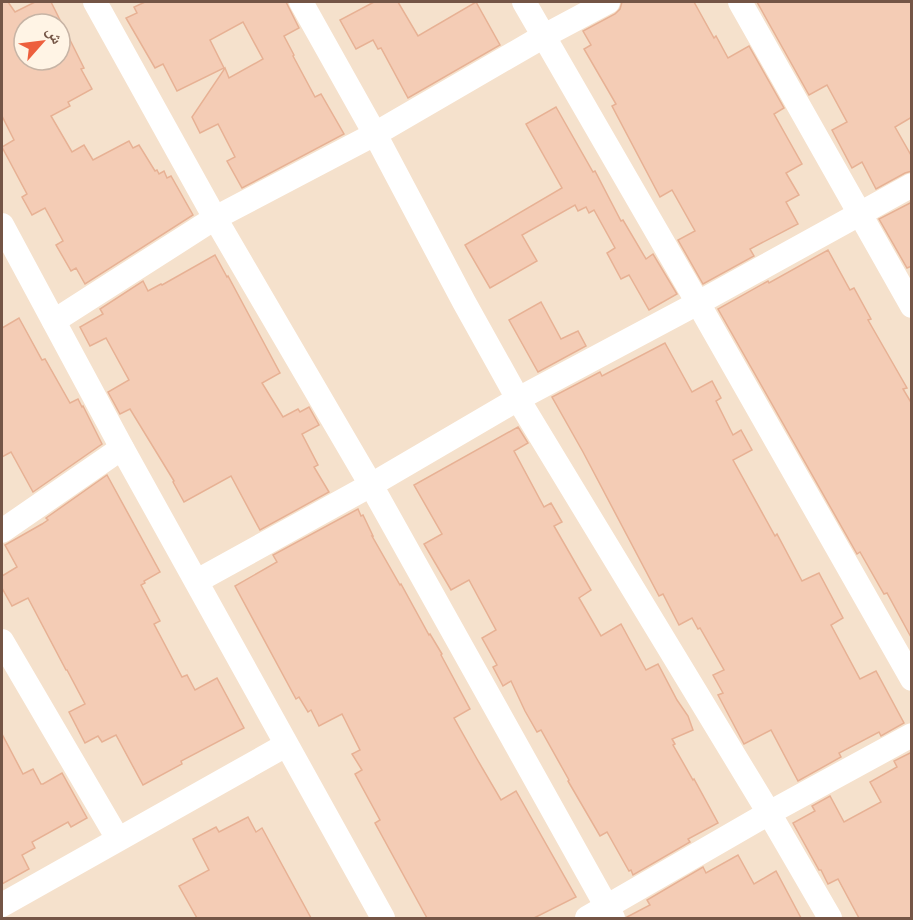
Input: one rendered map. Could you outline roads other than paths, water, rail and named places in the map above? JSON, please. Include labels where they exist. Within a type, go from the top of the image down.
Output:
[{"type":"street","points":[[95,2],[215,218],[371,485],[610,912]]},
{"type":"street","points":[[301,2],[518,399],[769,813],[830,918]]},
{"type":"street","points":[[524,2],[912,679]]},
{"type":"street","points":[[54,321],[215,218],[375,134],[544,36],[608,2]]},
{"type":"street","points":[[740,2],[912,306]]},
{"type":"street","points":[[197,581],[371,485],[518,399],[912,185]]},
{"type":"street","points":[[2,225],[122,448],[383,918]]},
{"type":"street","points":[[2,531],[122,448]]},
{"type":"street","points":[[2,641],[118,839]]},
{"type":"street","points":[[587,918],[610,912],[769,813],[912,735]]},
{"type":"street","points":[[2,905],[286,745]]}]
